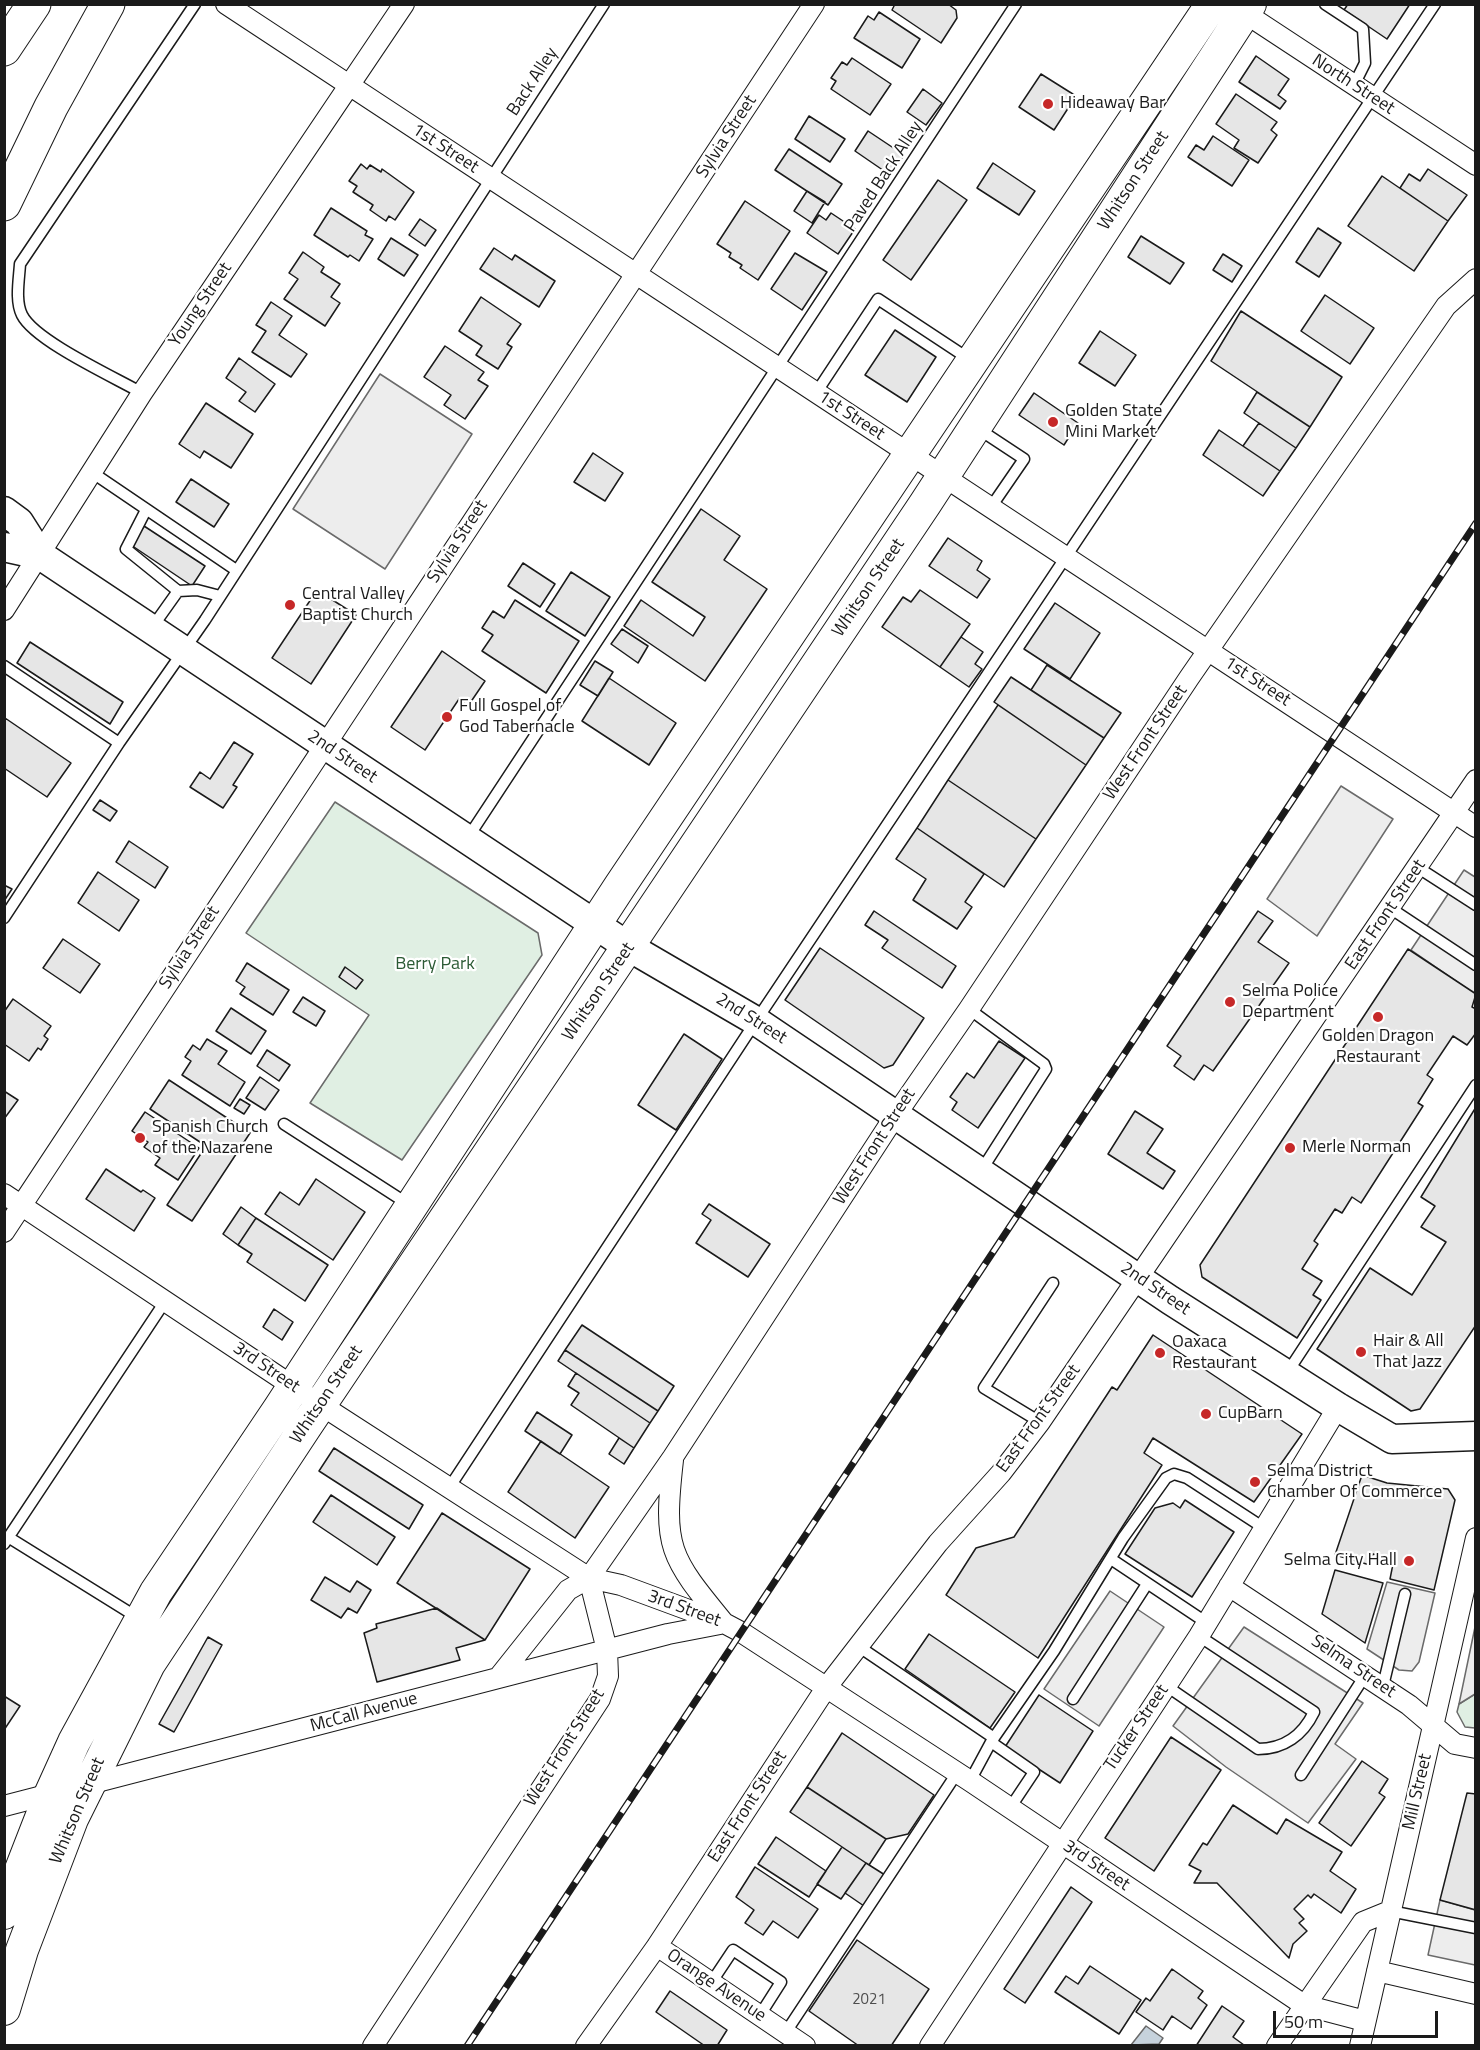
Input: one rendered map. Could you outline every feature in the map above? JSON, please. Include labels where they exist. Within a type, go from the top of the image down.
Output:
[{"type":"highway","points":[[4,49],[34,4]]},
{"type":"highway","points":[[4,204],[51,107],[108,4]]},
{"type":"main road","name":"Whitson Street","points":[[4,1913],[50,1795],[74,1742],[140,1619],[595,924],[1212,4]]},
{"type":"main road","name":"Whitson Street","points":[[4,2009],[22,1950],[64,1838],[87,1785],[149,1664],[943,475],[1241,8]]},
{"type":"main road","name":"2nd Street","points":[[4,511],[19,522],[40,555]]},
{"type":"main road","name":"2nd Street","points":[[4,547],[40,555],[629,947],[756,1021],[1137,1278],[1338,1407],[1392,1439],[1476,1436]]},
{"type":"street","name":"1st Street","points":[[226,4],[1476,827]]},
{"type":"street","name":"Young Street","points":[[4,610],[90,471],[404,4]]},
{"type":"street","name":"Sylvia Street","points":[[4,1232],[814,4]]},
{"type":"street","name":"North Street","points":[[1241,8],[1476,165]]},
{"type":"street","name":"West Front Street","points":[[373,2046],[600,1699],[608,1676],[606,1650],[589,1578],[673,1457],[895,1116],[1209,651],[1446,306],[1476,279]]},
{"type":"street","name":"East Front Street","points":[[586,2046],[657,1947],[826,1689],[938,1543],[1001,1473],[1040,1422],[1476,780]]},
{"type":"street","name":"3rd Street","points":[[4,1194],[321,1405],[589,1578],[621,1585],[724,1623],[963,1777],[1304,2005],[1365,2021]]},
{"type":"street","name":"Tucker Street","points":[[930,2046],[1061,1843],[1203,1630],[1338,1407]]},
{"type":"street","points":[[673,1457],[668,1526],[671,1546],[684,1574],[724,1623]]},
{"type":"street","name":"Mill Street","points":[[1360,2046],[1476,1538]]},
{"type":"street","points":[[498,1678],[568,1590],[589,1578]]},
{"type":"street","name":"Selma Street","points":[[1229,1586],[1366,1674],[1409,1705],[1455,1744],[1476,1748]]},
{"type":"street","name":"McCall Avenue","points":[[4,1806],[702,1625],[724,1623]]},
{"type":"street","points":[[1277,2046],[1363,1922],[1390,1911]]},
{"type":"street","name":"Orange Avenue","points":[[657,1947],[805,2046]]},
{"type":"street","points":[[1377,1971],[1476,1994]]},
{"type":"lane","points":[[142,393],[36,333],[21,314],[18,292],[20,264],[195,4]]},
{"type":"lane","name":"Back Alley","points":[[4,918],[119,743],[220,596],[604,4]]},
{"type":"lane","name":"Paved Back Alley","points":[[467,840],[1016,4]]},
{"type":"lane","points":[[1325,4],[1363,29],[1365,63],[1354,85]]},
{"type":"lane","points":[[448,1488],[756,1021],[1435,4]]},
{"type":"lane","points":[[816,393],[878,299],[972,360]]},
{"type":"lane","points":[[974,426],[1024,459],[991,507]]},
{"type":"lane","points":[[90,471],[236,570]]},
{"type":"lane","points":[[146,510],[126,549],[178,591],[197,590],[220,596]]},
{"type":"lane","points":[[150,629],[178,591]]},
{"type":"lane","points":[[4,666],[119,743]]},
{"type":"lane","points":[[1418,867],[1476,905]]},
{"type":"lane","points":[[1390,908],[1476,965]]},
{"type":"lane","points":[[969,1009],[1044,1064],[1046,1069],[980,1172]]},
{"type":"lane","points":[[1286,1374],[1476,1084]]},
{"type":"lane","points":[[284,1124],[411,1206]]},
{"type":"lane","points":[[1040,1422],[984,1388],[1053,1282]]},
{"type":"lane","points":[[140,1619],[6,1541],[166,1300]]},
{"type":"lane","points":[[786,2032],[963,1777],[992,1740],[1054,1651],[1160,1484],[1174,1474],[1187,1478],[1264,1528]]},
{"type":"lane","points":[[1111,1559],[1148,1584],[1203,1630],[1314,1712],[1305,1728],[1279,1746],[1258,1749],[1165,1685]]},
{"type":"lane","points":[[1073,1699],[1148,1584]]},
{"type":"lane","points":[[1383,1686],[1405,1594]]},
{"type":"lane","points":[[858,1646],[1034,1772],[1010,1808]]},
{"type":"lane","points":[[1301,1775],[1366,1674]]},
{"type":"lane","points":[[1390,1911],[1476,1928]]},
{"type":"lane","points":[[711,1983],[733,1950],[781,1982],[760,2015]]},
{"type":"green space","name":"Berry Park","points":[[335,802],[538,933],[542,955],[402,1160],[310,1103],[369,1015],[246,933]]},
{"type":"green space","points":[[1475,1694],[1475,1728],[1465,1727],[1457,1712],[1459,1704]]},
{"type":"shaded area","points":[[380,374],[472,434],[385,569],[293,509]]},
{"type":"shaded area","points":[[1341,786],[1393,819],[1317,936],[1267,899]]},
{"type":"shaded area","points":[[1464,870],[1475,877],[1475,994],[1411,950]]},
{"type":"shaded area","points":[[1387,1582],[1435,1593],[1419,1662],[1412,1671],[1399,1670],[1367,1649]]},
{"type":"shaded area","points":[[1110,1591],[1164,1627],[1099,1726],[1044,1689]]},
{"type":"shaded area","points":[[1244,1627],[1363,1703],[1335,1744],[1356,1759],[1308,1823],[1226,1767],[1173,1726]]},
{"type":"shaded area","points":[[1475,1627],[1475,1694],[1459,1704]]},
{"type":"shaded area","points":[[1440,1900],[1475,1910],[1475,1965],[1428,1955]]},
{"type":"shaded area","points":[[1146,2026],[1163,2038],[1159,2044],[1131,2045]]},
{"type":"building","points":[[895,4],[948,4],[956,10],[957,18],[941,43],[892,10]]},
{"type":"building","points":[[1348,4],[1410,4],[1387,39],[1344,10]]},
{"type":"building","points":[[879,12],[920,39],[902,68],[854,38],[868,16],[874,20]]},
{"type":"building","points":[[1256,56],[1289,79],[1278,95],[1286,101],[1280,109],[1239,82]]},
{"type":"building","points":[[852,58],[891,84],[870,115],[831,89],[836,81],[831,78],[842,62],[847,65]]},
{"type":"building","points":[[1041,74],[1076,96],[1054,130],[1019,107]]},
{"type":"building","points":[[923,89],[942,103],[926,125],[907,112]]},
{"type":"building","points":[[1236,94],[1277,122],[1271,130],[1277,135],[1258,163],[1234,148],[1239,140],[1216,124]]},
{"type":"building","points":[[809,116],[845,139],[830,162],[795,139]]},
{"type":"building","points":[[868,131],[904,155],[890,175],[855,151]]},
{"type":"building","points":[[1213,136],[1249,160],[1232,186],[1188,157],[1196,145],[1204,150]]},
{"type":"building","points":[[789,149],[842,184],[828,205],[775,170]]},
{"type":"building","points":[[993,163],[1035,191],[1019,215],[977,188]]},
{"type":"building","points":[[361,164],[367,169],[370,165],[381,172],[382,169],[414,192],[395,220],[389,216],[386,221],[370,210],[373,205],[353,192],[357,186],[349,181]]},
{"type":"building","points":[[1428,169],[1467,195],[1448,221],[1400,188],[1409,174],[1420,181]]},
{"type":"building","points":[[1382,176],[1448,221],[1414,271],[1348,226]]},
{"type":"building","points":[[938,180],[967,200],[911,280],[883,260]]},
{"type":"building","points":[[807,191],[825,202],[812,223],[794,211]]},
{"type":"building","points":[[745,201],[790,231],[758,280],[740,268],[742,265],[729,257],[731,253],[717,244]]},
{"type":"building","points":[[331,208],[367,231],[365,235],[373,239],[359,261],[350,255],[348,257],[314,235]]},
{"type":"building","points":[[831,213],[855,229],[838,254],[807,233],[819,215],[826,220]]},
{"type":"building","points":[[420,219],[436,230],[425,246],[409,235]]},
{"type":"building","points":[[1318,228],[1341,243],[1319,277],[1296,262]]},
{"type":"building","points":[[1141,236],[1184,263],[1170,284],[1128,257]]},
{"type":"building","points":[[391,238],[418,255],[404,276],[378,259]]},
{"type":"building","points":[[494,248],[512,260],[515,255],[555,281],[539,307],[480,269]]},
{"type":"building","points":[[303,252],[324,267],[321,272],[340,284],[331,297],[340,303],[325,326],[284,299],[298,279],[289,273]]},
{"type":"building","points":[[795,253],[827,272],[802,310],[771,289]]},
{"type":"building","points":[[1223,254],[1242,266],[1232,282],[1213,270]]},
{"type":"building","points":[[1325,295],[1374,328],[1350,364],[1301,331]]},
{"type":"building","points":[[481,297],[521,324],[507,344],[512,347],[498,369],[476,355],[482,346],[459,331]]},
{"type":"building","points":[[271,302],[292,316],[279,335],[307,354],[291,377],[252,352],[266,331],[256,325]]},
{"type":"building","points":[[1241,311],[1342,377],[1310,427],[1211,361]]},
{"type":"building","points":[[895,330],[936,357],[907,402],[865,375]]},
{"type":"building","points":[[1100,331],[1136,355],[1115,386],[1079,363]]},
{"type":"building","points":[[445,346],[484,372],[478,380],[488,386],[465,419],[444,405],[451,395],[424,377]]},
{"type":"building","points":[[239,358],[275,384],[255,412],[239,401],[246,392],[226,378]]},
{"type":"building","points":[[1257,392],[1310,427],[1296,448],[1244,413]]},
{"type":"building","points":[[1034,393],[1078,423],[1064,445],[1019,415]]},
{"type":"building","points":[[206,403],[253,434],[231,468],[204,451],[200,458],[179,444]]},
{"type":"building","points":[[1259,423],[1296,448],[1280,471],[1243,446]]},
{"type":"building","points":[[1219,430],[1280,471],[1263,496],[1203,455]]},
{"type":"building","points":[[593,453],[623,473],[605,501],[574,482]]},
{"type":"building","points":[[191,479],[229,504],[214,527],[176,502]]},
{"type":"building","points":[[701,509],[740,536],[724,560],[767,589],[705,681],[624,626],[641,600],[693,636],[705,617],[652,582]]},
{"type":"building","points":[[144,526],[205,566],[192,586],[131,545]]},
{"type":"building","points":[[948,538],[982,561],[977,570],[990,579],[977,598],[929,566]]},
{"type":"building","points":[[523,563],[555,584],[540,607],[508,586]]},
{"type":"building","points":[[571,572],[610,597],[585,636],[546,611]]},
{"type":"building","points":[[317,590],[356,615],[311,684],[272,658]]},
{"type":"building","points":[[920,590],[970,624],[940,667],[882,627],[903,597],[911,602]]},
{"type":"building","points":[[515,600],[579,641],[546,693],[482,651],[493,635],[482,628],[493,611],[504,618]]},
{"type":"building","points":[[1055,603],[1100,633],[1070,679],[1024,649]]},
{"type":"building","points":[[622,629],[648,646],[638,663],[611,644]]},
{"type":"building","points":[[961,637],[983,652],[975,664],[982,669],[969,687],[940,667]]},
{"type":"building","points":[[30,642],[123,702],[110,724],[17,663]]},
{"type":"building","points":[[442,651],[485,681],[468,706],[459,699],[425,750],[391,727]]},
{"type":"building","points":[[595,661],[613,672],[598,696],[580,685]]},
{"type":"building","points":[[1047,665],[1121,713],[1104,738],[1031,690]]},
{"type":"building","points":[[1011,677],[1104,738],[1086,765],[994,702]]},
{"type":"building","points":[[609,678],[676,723],[649,765],[582,721]]},
{"type":"building","points":[[998,705],[1086,765],[1036,839],[948,780]]},
{"type":"building","points":[[5,718],[71,763],[47,797],[4,768]]},
{"type":"building","points":[[234,742],[253,754],[233,785],[237,787],[223,808],[190,787],[200,772],[210,779]]},
{"type":"building","points":[[948,780],[1036,839],[1004,887],[917,828]]},
{"type":"building","points":[[100,800],[117,811],[110,821],[93,810]]},
{"type":"building","points":[[917,828],[984,874],[965,902],[972,907],[957,929],[913,900],[926,879],[896,859]]},
{"type":"building","points":[[129,841],[168,867],[155,888],[116,862]]},
{"type":"building","points":[[98,872],[139,900],[119,931],[78,903]]},
{"type":"building","points":[[4,885],[12,889],[4,901]]},
{"type":"building","points":[[874,911],[956,966],[942,988],[882,948],[888,940],[865,925]]},
{"type":"building","name":"Selma Police Department","points":[[1258,911],[1273,921],[1258,942],[1289,963],[1213,1071],[1204,1065],[1194,1080],[1174,1066],[1181,1056],[1167,1046]]},
{"type":"building","points":[[63,939],[100,964],[80,993],[43,968]]},
{"type":"building","points":[[820,948],[924,1018],[893,1065],[884,1068],[785,1000]]},
{"type":"building","points":[[1408,949],[1476,994],[1472,1007],[1476,1009],[1476,1033],[1467,1045],[1453,1036],[1427,1075],[1433,1079],[1418,1103],[1423,1106],[1361,1203],[1352,1197],[1342,1213],[1335,1209],[1314,1241],[1318,1244],[1302,1269],[1322,1281],[1313,1295],[1321,1300],[1297,1338],[1202,1277],[1200,1265]]},
{"type":"building","points":[[247,963],[289,990],[273,1015],[240,994],[245,987],[236,981]]},
{"type":"building","points":[[345,967],[363,980],[356,989],[339,977]]},
{"type":"building","points":[[303,997],[325,1011],[316,1026],[293,1012]]},
{"type":"building","points":[[13,999],[51,1026],[44,1036],[48,1039],[41,1050],[38,1048],[29,1061],[4,1044],[4,1012]]},
{"type":"building","points":[[231,1008],[266,1031],[251,1054],[216,1031]]},
{"type":"building","points":[[684,1034],[722,1059],[676,1130],[638,1105]]},
{"type":"building","points":[[207,1039],[227,1051],[218,1064],[245,1082],[230,1106],[182,1075],[191,1061],[185,1057],[193,1045],[200,1050]]},
{"type":"building","points":[[999,1041],[1025,1058],[978,1128],[952,1110],[957,1102],[950,1097],[967,1073],[974,1078]]},
{"type":"building","points":[[267,1050],[290,1065],[279,1081],[257,1066]]},
{"type":"building","points":[[260,1077],[279,1090],[265,1110],[246,1098]]},
{"type":"building","points":[[169,1080],[250,1133],[192,1221],[167,1205],[206,1146],[150,1109]]},
{"type":"building","points":[[4,1091],[18,1100],[4,1119]]},
{"type":"building","points":[[240,1099],[250,1105],[244,1114],[234,1108]]},
{"type":"building","points":[[1476,1107],[1476,1325],[1420,1409],[1411,1411],[1317,1349],[1370,1268],[1412,1295],[1446,1242],[1421,1227],[1435,1206],[1421,1197]]},
{"type":"building","points":[[1135,1111],[1163,1129],[1147,1153],[1175,1171],[1163,1189],[1108,1154]]},
{"type":"building","points":[[145,1112],[199,1148],[178,1180],[155,1165],[160,1158],[144,1147],[148,1142],[132,1131]]},
{"type":"building","points":[[106,1169],[141,1192],[143,1190],[155,1198],[134,1231],[86,1199]]},
{"type":"building","points":[[316,1179],[365,1212],[333,1260],[265,1214],[280,1192],[299,1205]]},
{"type":"building","points":[[709,1204],[770,1244],[748,1277],[696,1243],[711,1220],[702,1214]]},
{"type":"building","points":[[241,1207],[256,1218],[238,1245],[223,1234]]},
{"type":"building","points":[[256,1218],[328,1265],[305,1301],[247,1262],[252,1254],[238,1245]]},
{"type":"building","points":[[274,1309],[293,1322],[282,1340],[263,1327]]},
{"type":"building","points":[[582,1325],[674,1386],[658,1411],[565,1350]]},
{"type":"building","points":[[1153,1335],[1302,1434],[1254,1502],[1153,1438],[1144,1453],[1162,1465],[1038,1658],[946,1595],[976,1548],[1014,1537],[1112,1387],[1117,1390]]},
{"type":"building","points":[[565,1350],[658,1411],[650,1423],[558,1361]]},
{"type":"building","points":[[576,1373],[650,1423],[634,1448],[571,1405],[579,1393],[568,1386]]},
{"type":"building","points":[[537,1412],[572,1435],[560,1454],[525,1431]]},
{"type":"building","points":[[619,1438],[634,1448],[624,1464],[609,1454]]},
{"type":"building","points":[[541,1441],[609,1487],[575,1538],[508,1492]]},
{"type":"building","points":[[334,1448],[423,1505],[409,1529],[319,1471]]},
{"type":"building","points":[[1362,1475],[1387,1483],[1448,1489],[1455,1500],[1434,1590],[1390,1579],[1394,1559],[1373,1554],[1370,1565],[1335,1555]]},
{"type":"building","points":[[331,1495],[395,1537],[377,1565],[313,1522]]},
{"type":"building","points":[[1185,1500],[1234,1532],[1192,1597],[1125,1554],[1155,1508],[1173,1503],[1180,1508]]},
{"type":"building","points":[[442,1513],[530,1569],[485,1640],[397,1583]]},
{"type":"building","points":[[1335,1570],[1383,1583],[1365,1643],[1322,1614]]},
{"type":"building","points":[[325,1577],[350,1592],[357,1581],[371,1590],[357,1613],[348,1608],[341,1618],[311,1600]]},
{"type":"building","points":[[437,1608],[485,1640],[456,1648],[460,1660],[377,1682],[364,1633],[377,1628],[376,1624]]},
{"type":"building","points":[[929,1634],[1015,1692],[990,1728],[905,1669]]},
{"type":"building","points":[[208,1637],[222,1645],[174,1732],[159,1724]]},
{"type":"building","points":[[1039,1695],[1093,1731],[1060,1783],[1005,1747]]},
{"type":"building","points":[[4,1696],[20,1706],[4,1730]]},
{"type":"building","points":[[842,1733],[934,1795],[908,1834],[886,1839],[807,1787]]},
{"type":"building","points":[[1171,1737],[1221,1770],[1154,1871],[1105,1838]]},
{"type":"building","points":[[1362,1761],[1388,1779],[1379,1793],[1385,1797],[1351,1846],[1319,1823]]},
{"type":"building","points":[[807,1787],[886,1839],[869,1865],[790,1812]]},
{"type":"building","points":[[1467,1793],[1476,1794],[1476,1910],[1440,1900]]},
{"type":"building","points":[[1233,1805],[1277,1834],[1286,1819],[1342,1852],[1330,1871],[1356,1889],[1341,1913],[1314,1894],[1311,1898],[1308,1895],[1294,1909],[1304,1919],[1299,1923],[1307,1931],[1293,1944],[1289,1958],[1217,1883],[1194,1883],[1201,1871],[1189,1865],[1203,1843],[1207,1845]]},
{"type":"building","points":[[776,1837],[826,1871],[809,1897],[758,1864]]},
{"type":"building","points":[[842,1847],[866,1863],[841,1899],[817,1884]]},
{"type":"building","points":[[866,1863],[885,1875],[864,1906],[845,1893]]},
{"type":"building","points":[[755,1867],[818,1909],[798,1938],[773,1921],[763,1935],[745,1923],[754,1910],[736,1897]]},
{"type":"building","points":[[1071,1887],[1092,1902],[1025,2003],[1004,1989]]},
{"type":"building","points":[[857,1940],[929,1989],[891,2046],[859,2046],[809,2011]]},
{"type":"building","points":[[1090,1966],[1141,2000],[1119,2034],[1055,1992],[1066,1976],[1078,1984]]},
{"type":"building","points":[[1172,1969],[1203,1991],[1198,1998],[1207,2005],[1191,2029],[1172,2016],[1163,2030],[1136,2012],[1146,1998],[1150,2001]]},
{"type":"building","points":[[670,1991],[727,2030],[717,2046],[705,2046],[656,2012]]},
{"type":"building","points":[[1222,2006],[1244,2021],[1233,2037],[1244,2045],[1196,2046]]},
{"type":"railway","points":[[467,2046],[1476,523]]},
{"type":"place","name":"Hideaway Bar","points":[[1048,104]]},
{"type":"place","name":"Golden State Mini Market","points":[[1053,422]]},
{"type":"place","name":"Central Valley Baptist Church","points":[[290,605]]},
{"type":"place","name":"Full Gospel of God Tabernacle","points":[[447,717]]},
{"type":"place","name":"Selma Police Department","points":[[1230,1002]]},
{"type":"place","name":"Golden Dragon Restaurant","points":[[1378,1017]]},
{"type":"place","name":"Spanish Church of the Nazarene","points":[[140,1138]]},
{"type":"place","name":"Merle Norman","points":[[1290,1148]]},
{"type":"place","name":"Hair & All That Jazz","points":[[1361,1352]]},
{"type":"place","name":"Oaxaca Restaurant","points":[[1160,1353]]},
{"type":"place","name":"CupBarn","points":[[1206,1414]]},
{"type":"place","name":"Selma District Chamber Of Commerce","points":[[1255,1482]]},
{"type":"place","name":"Selma City Hall","points":[[1409,1561]]}]
